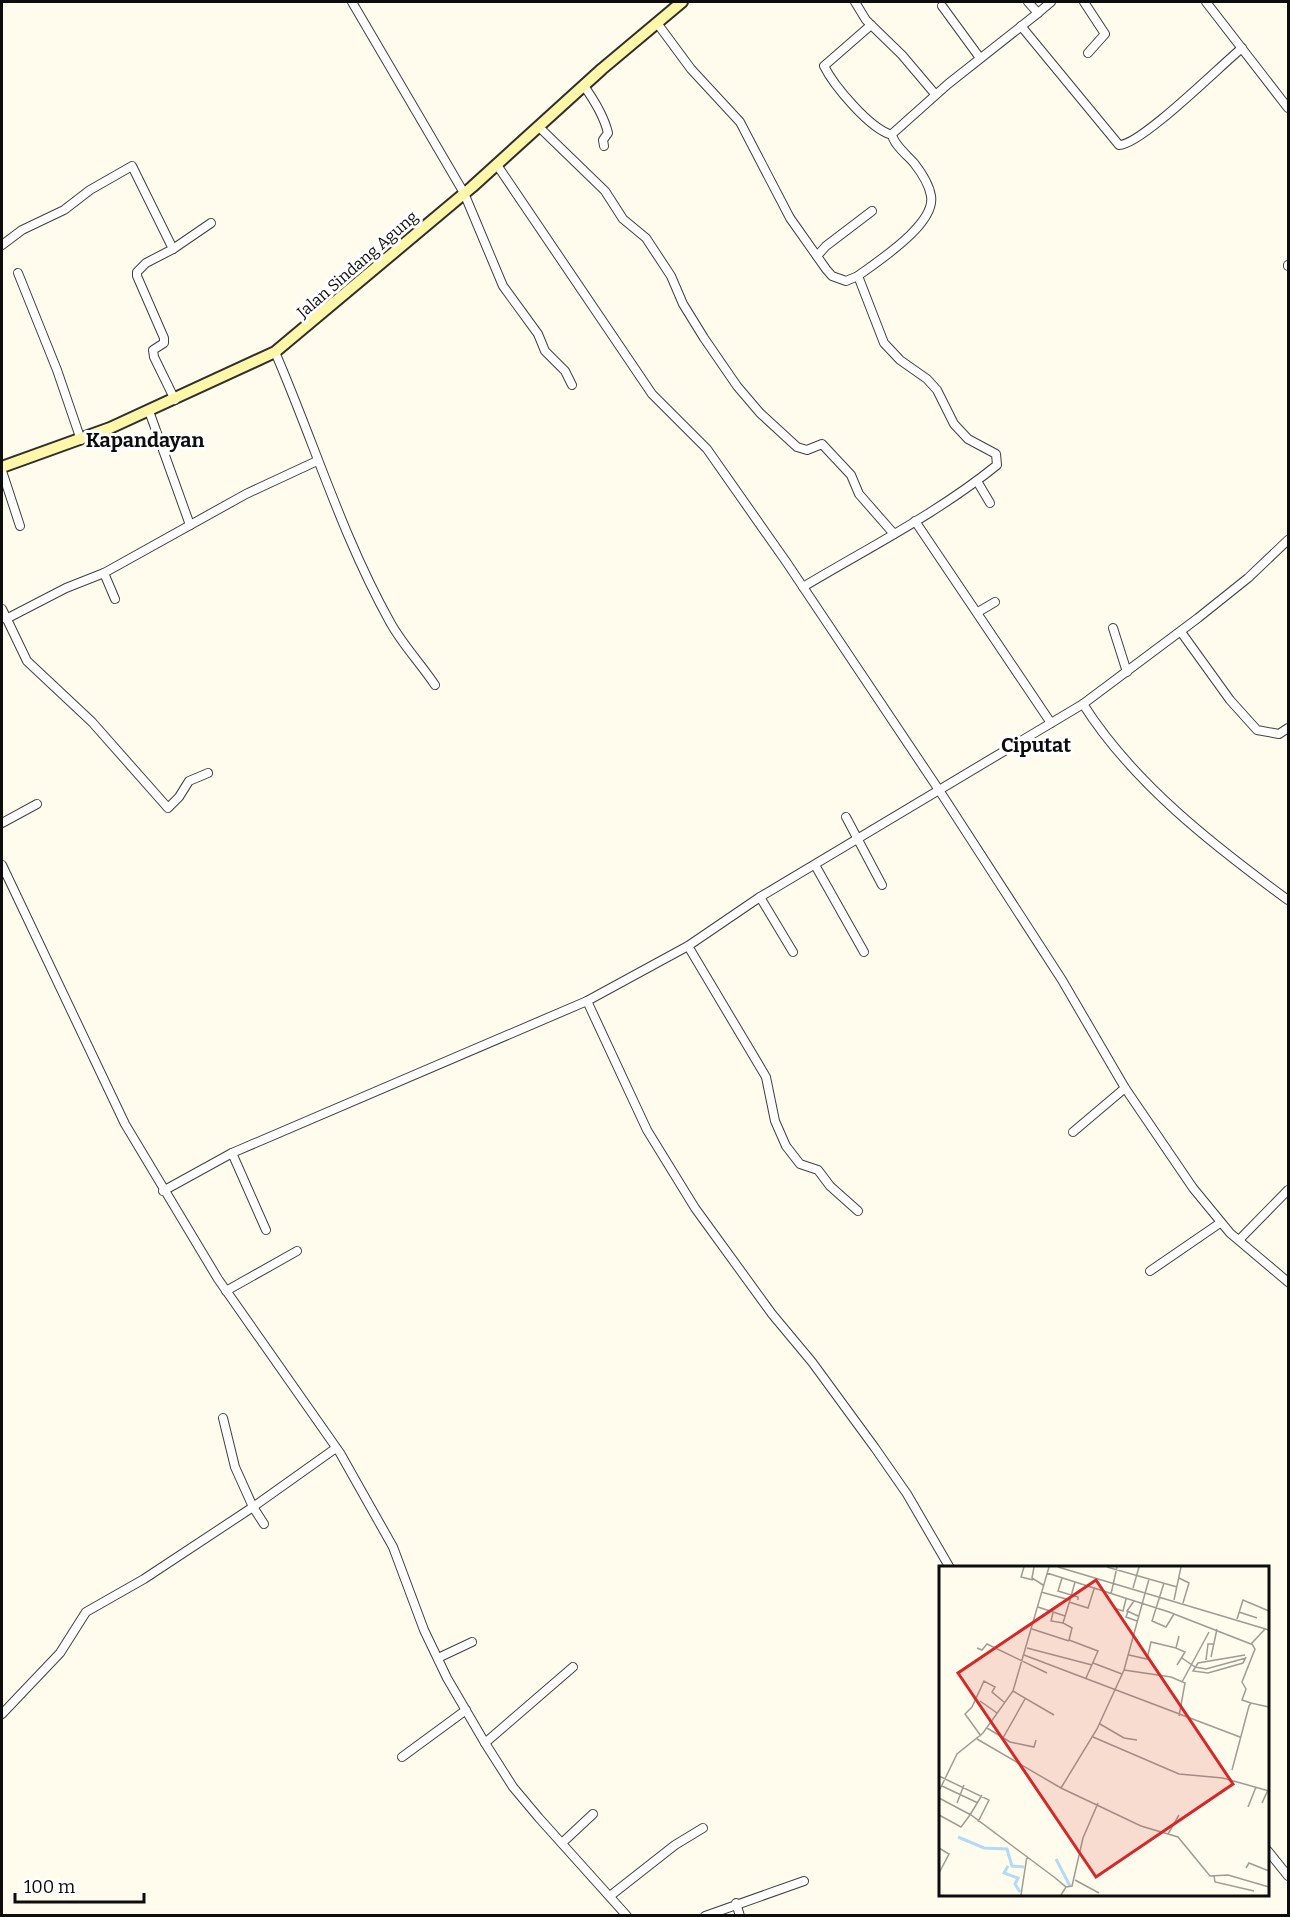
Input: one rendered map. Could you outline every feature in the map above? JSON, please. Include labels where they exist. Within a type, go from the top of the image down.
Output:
[{"type":"main road","name":"Jalan Sindang Agung","points":[[2,469],[81,440],[149,411],[275,352],[497,165],[682,2]]},
{"type":"street","points":[[352,2],[464,193],[498,278],[538,334],[545,351],[565,371],[573,385]]},
{"type":"street","points":[[855,2],[871,25],[902,55],[935,94]]},
{"type":"street","points":[[1028,2],[1038,13]]},
{"type":"street","points":[[892,135],[935,94],[1051,2]]},
{"type":"street","points":[[1084,2],[1105,31],[1101,41],[1088,53]]},
{"type":"street","points":[[1206,2],[1288,108]]},
{"type":"street","points":[[942,6],[980,58]]},
{"type":"street","points":[[657,22],[691,69],[740,122],[790,218],[817,256],[834,277],[848,281],[858,276],[907,237],[924,218],[931,203],[931,196],[923,175],[892,135],[882,132],[865,117],[824,66],[871,25]]},
{"type":"street","points":[[1021,26],[1119,145],[1127,144],[1164,118],[1242,48]]},
{"type":"street","points":[[584,86],[597,105],[606,125],[608,133],[603,140],[604,146]]},
{"type":"street","points":[[539,127],[605,191],[623,219],[646,238],[671,276],[683,304],[704,338],[748,400],[796,447],[807,450],[822,444],[851,475],[859,494],[894,534]]},
{"type":"street","points":[[497,165],[652,394],[707,449],[803,587],[939,790],[1062,980],[1125,1089],[1220,1223],[1288,1282]]},
{"type":"street","points":[[2,245],[22,230],[64,210],[90,190],[132,166],[173,249]]},
{"type":"street","points":[[817,256],[826,246],[872,211]]},
{"type":"street","points":[[174,400],[153,357],[153,351],[164,343],[164,338],[137,272],[146,263],[173,249],[211,222]]},
{"type":"street","points":[[18,273],[57,370],[81,440]]},
{"type":"street","points":[[803,587],[915,521],[977,482],[997,465],[996,454],[968,438],[954,424],[937,390],[927,379],[900,360],[884,343],[858,276]]},
{"type":"street","points":[[275,352],[300,410],[317,461],[391,624],[435,685]]},
{"type":"street","points":[[149,411],[165,450],[190,525]]},
{"type":"street","points":[[6,619],[66,588],[104,573],[246,494],[317,461]]},
{"type":"street","points":[[2,469],[20,526]]},
{"type":"street","points":[[977,482],[990,503]]},
{"type":"street","points":[[915,521],[1051,723]]},
{"type":"street","points":[[163,1191],[232,1153],[587,1001],[688,946],[760,897],[1083,704],[1189,626],[1248,579],[1288,540]]},
{"type":"street","points":[[104,573],[115,599]]},
{"type":"street","points":[[978,612],[995,602]]},
{"type":"street","points":[[2,609],[27,661],[93,722],[168,808],[179,797],[189,781],[208,773]]},
{"type":"street","points":[[1113,628],[1126,672]]},
{"type":"street","points":[[1181,632],[1230,700],[1257,730],[1279,734],[1288,728]]},
{"type":"street","points":[[1083,704],[1112,746],[1166,800],[1288,900]]},
{"type":"street","points":[[2,823],[37,804]]},
{"type":"street","points":[[846,817],[882,885]]},
{"type":"street","points":[[2,865],[126,1124],[163,1191],[226,1291],[336,1448],[393,1548],[438,1658],[485,1743],[513,1787],[627,1916]]},
{"type":"street","points":[[815,865],[864,952]]},
{"type":"street","points":[[760,897],[793,952]]},
{"type":"street","points":[[688,946],[766,1077],[775,1121],[786,1146],[800,1164],[818,1170],[830,1186],[858,1211]]},
{"type":"street","points":[[587,1001],[647,1130],[695,1208],[875,1448],[907,1494],[949,1566]]},
{"type":"street","points":[[1073,1132],[1125,1089]]},
{"type":"street","points":[[232,1153],[266,1230]]},
{"type":"street","points":[[1239,1240],[1288,1190]]},
{"type":"street","points":[[1150,1271],[1220,1223]]},
{"type":"street","points":[[226,1291],[297,1251]]},
{"type":"street","points":[[223,1418],[234,1467],[253,1507],[264,1524]]},
{"type":"street","points":[[2,1714],[60,1653],[86,1612],[144,1578],[253,1507],[336,1448]]},
{"type":"street","points":[[438,1658],[472,1642]]},
{"type":"street","points":[[485,1743],[573,1667]]},
{"type":"street","points":[[402,1757],[466,1710]]},
{"type":"street","points":[[562,1843],[593,1814]]},
{"type":"street","points":[[610,1896],[675,1845],[703,1828]]},
{"type":"street","points":[[1269,1852],[1288,1876]]},
{"type":"street","points":[[705,1916],[735,1903],[804,1881]]},
{"type":"street","points":[[735,1903],[740,1916]]},
{"type":"district","name":"Kapandayan","points":[[145,440]]},
{"type":"district","name":"Ciputat","points":[[1036,745]]}]
